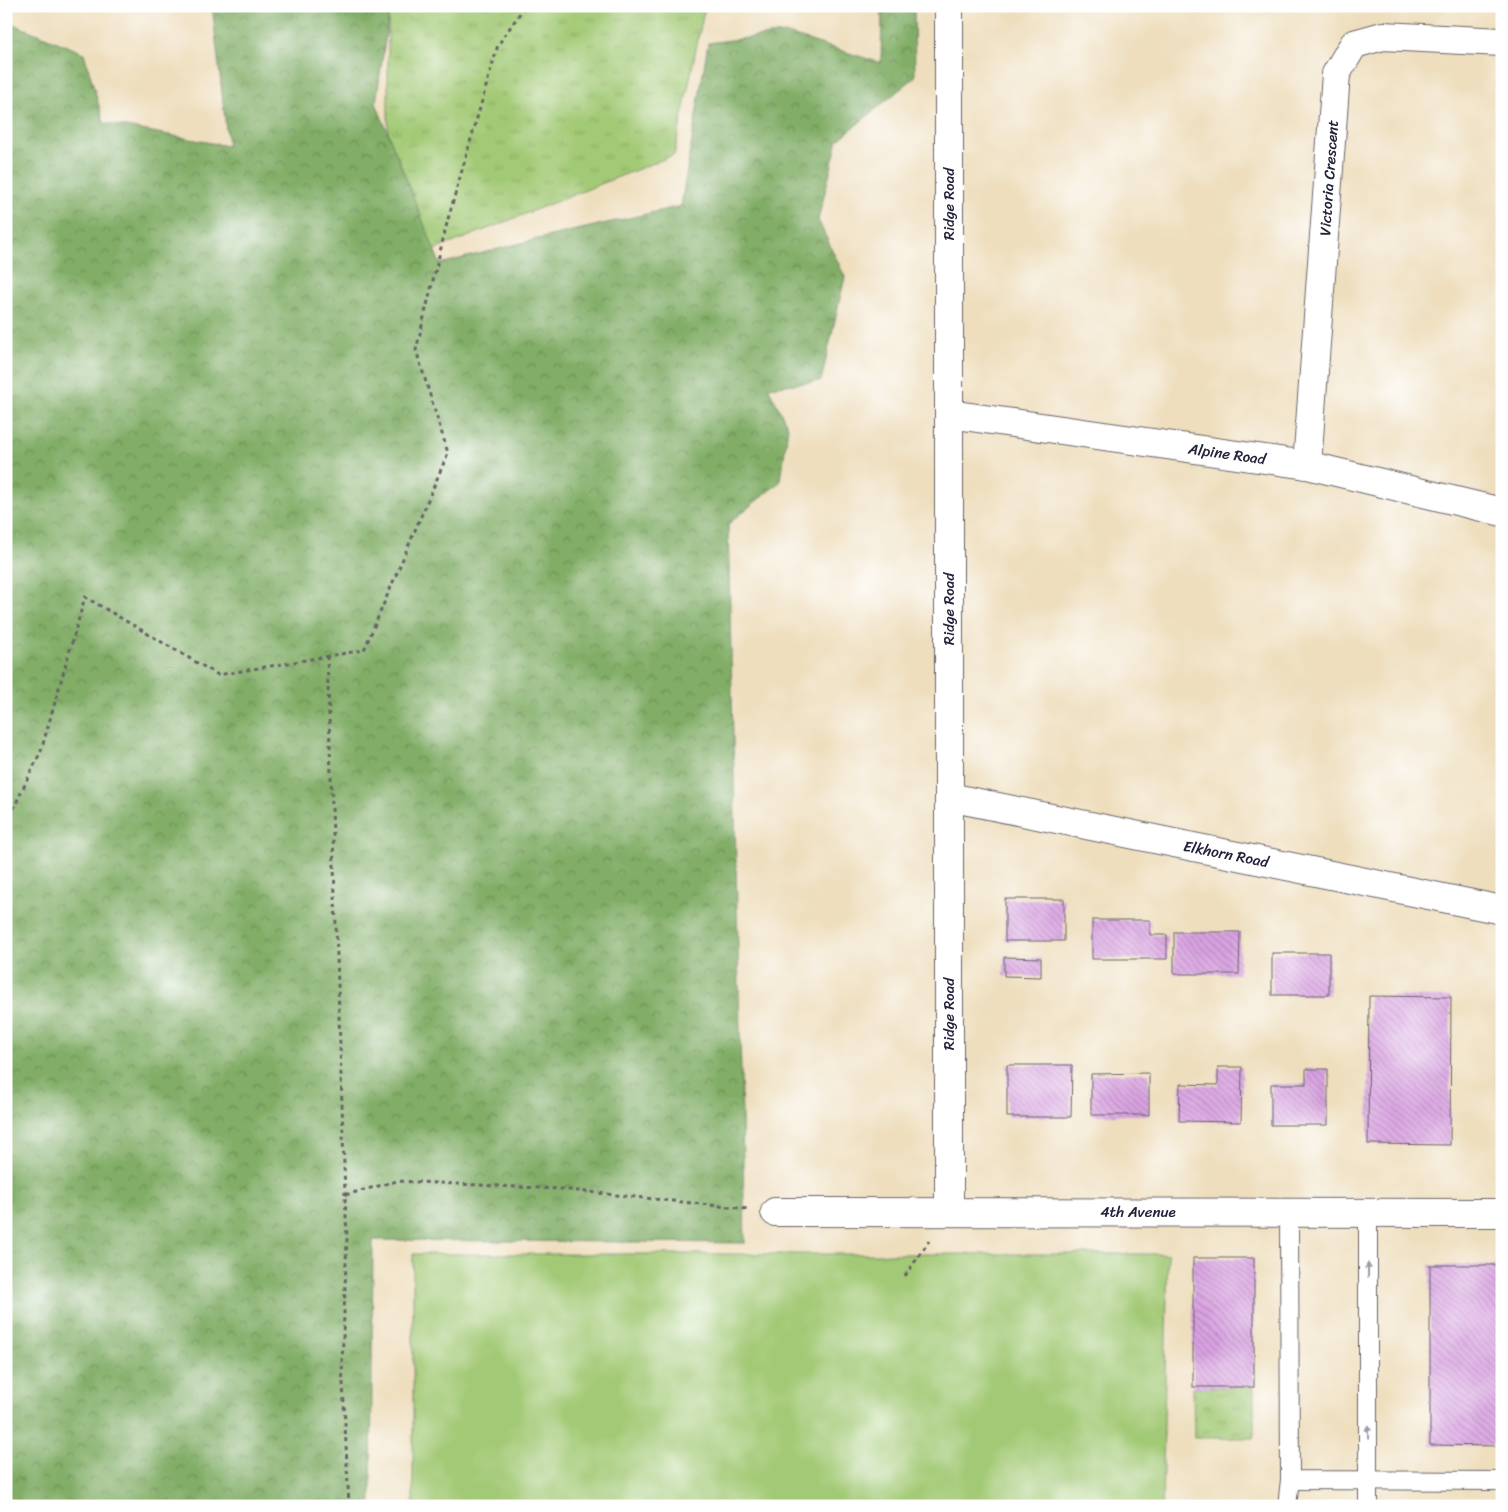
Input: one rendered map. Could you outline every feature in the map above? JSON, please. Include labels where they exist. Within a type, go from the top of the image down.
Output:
[{"type":"street","name":"Ridge Road","points":[[949,6],[950,1212]]},
{"type":"street","name":"Victoria Crescent","points":[[1307,465],[1336,74],[1354,44],[1383,36],[1502,42]]},
{"type":"street","name":"Alpine Road","points":[[949,414],[1307,465],[1502,512]]},
{"type":"street","name":"Elkhorn Road","points":[[950,797],[1502,910]]},
{"type":"street","name":"4th Avenue","points":[[775,1212],[1502,1213]]},
{"type":"lane","points":[[1287,1506],[1290,1480],[1289,1213]]},
{"type":"lane","points":[[1368,1213],[1368,1506]]},
{"type":"lane","points":[[1290,1480],[1502,1481]]},
{"type":"path","points":[[6,824],[40,751],[86,597],[218,675],[364,650],[448,453],[416,350],[448,219],[498,45],[525,6]]},
{"type":"path","points":[[327,656],[347,1238],[342,1363],[349,1506]]},
{"type":"path","points":[[345,1195],[397,1181],[560,1189],[775,1212]]},
{"type":"path","points":[[905,1276],[950,1212]]},
{"type":"green space","points":[[212,6],[390,6],[376,103],[440,264],[533,240],[681,206],[708,43],[785,33],[881,63],[882,6],[914,6],[915,77],[838,140],[818,220],[845,277],[821,381],[768,387],[788,427],[781,481],[728,524],[745,1243],[373,1240],[371,1506],[6,1506],[6,21],[84,53],[104,123],[228,146]]},
{"type":"green space","points":[[388,6],[705,6],[674,155],[414,258],[388,159]]},
{"type":"green space","points":[[413,1254],[1168,1254],[1162,1506],[413,1506]]},
{"type":"green space","points":[[1193,1387],[1254,1387],[1254,1438],[1194,1438]]},
{"type":"building","points":[[1005,899],[1064,899],[1064,941],[1005,941]]},
{"type":"building","points":[[1092,920],[1150,920],[1150,935],[1167,935],[1167,959],[1092,959]]},
{"type":"building","points":[[1174,932],[1240,932],[1239,974],[1174,974]]},
{"type":"building","points":[[1272,953],[1329,953],[1329,995],[1272,995]]},
{"type":"building","points":[[1004,957],[1041,958],[1041,977],[1004,976]]},
{"type":"building","points":[[1369,996],[1451,997],[1450,1145],[1368,1144]]},
{"type":"building","points":[[1007,1065],[1072,1065],[1071,1117],[1007,1117]]},
{"type":"building","points":[[1218,1067],[1242,1067],[1241,1122],[1179,1121],[1180,1084],[1218,1085]]},
{"type":"building","points":[[1306,1069],[1328,1069],[1328,1125],[1271,1125],[1271,1084],[1306,1084]]},
{"type":"building","points":[[1149,1073],[1149,1115],[1091,1115],[1091,1074]]},
{"type":"building","points":[[1193,1258],[1254,1258],[1254,1387],[1193,1387]]},
{"type":"building","points":[[1430,1265],[1502,1265],[1502,1446],[1430,1445]]}]
